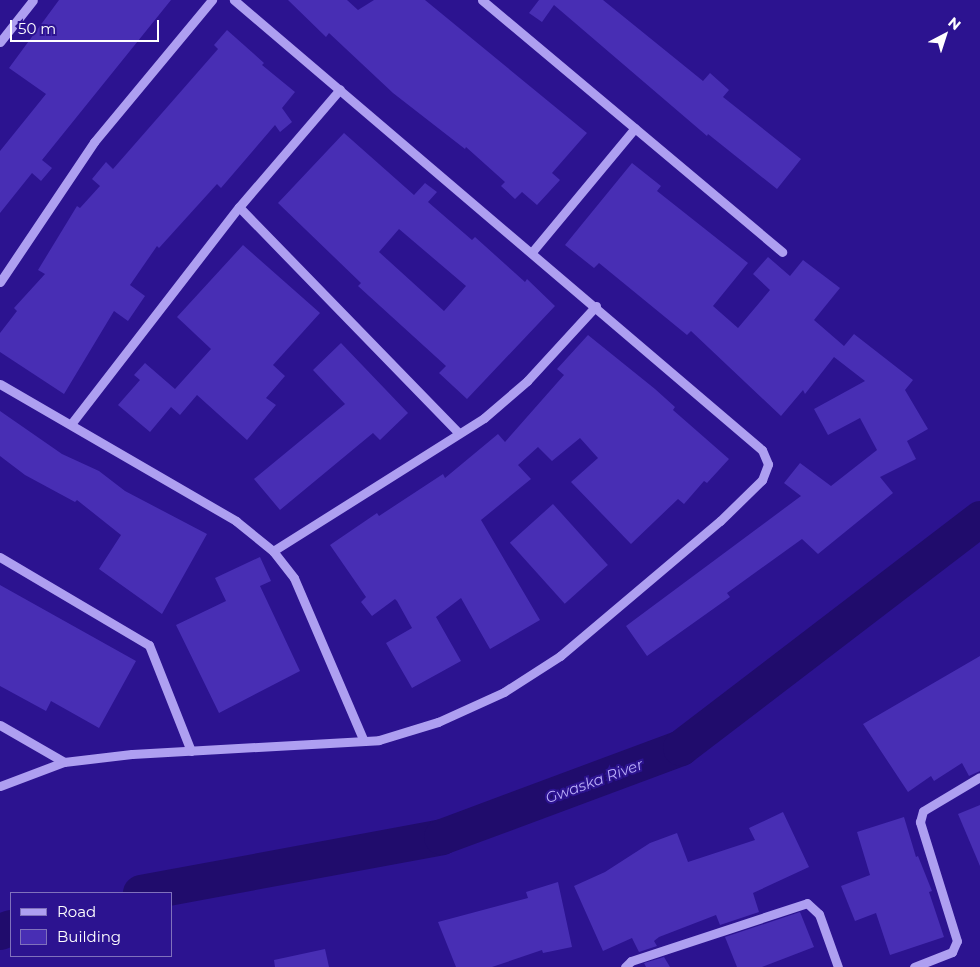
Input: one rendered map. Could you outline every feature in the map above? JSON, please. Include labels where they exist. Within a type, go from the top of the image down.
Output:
[{"type":"street","points":[[0,42],[33,0]]},
{"type":"street","points":[[0,282],[94,142],[212,0]]},
{"type":"street","points":[[0,786],[64,762],[191,751],[379,740],[438,722],[504,692],[560,656],[720,521],[762,480],[768,464],[762,450],[596,306],[234,0]]},
{"type":"street","points":[[482,0],[782,252]]},
{"type":"street","points":[[71,424],[239,207],[340,89]]},
{"type":"street","points":[[532,252],[635,128]]},
{"type":"street","points":[[239,207],[459,434]]},
{"type":"street","points":[[273,551],[484,418],[527,381],[596,306]]},
{"type":"street","points":[[0,384],[236,521],[273,551],[294,578],[364,741]]},
{"type":"street","points":[[0,557],[150,645],[191,751]]},
{"type":"street","points":[[0,725],[64,762]]},
{"type":"street","points":[[914,967],[952,952],[957,942],[920,822],[923,811],[980,777]]},
{"type":"street","points":[[625,967],[631,961],[807,903],[819,914],[838,967]]},
{"type":"building","points":[[59,0],[171,0],[42,160],[52,168],[41,181],[32,173],[0,213],[0,151],[46,94],[9,68]]},
{"type":"building","points":[[288,0],[347,0],[358,10],[374,0],[425,0],[587,133],[552,173],[560,180],[537,205],[522,192],[515,199],[501,186],[505,182],[466,147],[465,149],[393,93],[329,33],[326,37]]},
{"type":"building","points":[[539,0],[603,0],[703,81],[710,73],[729,90],[723,97],[801,159],[777,189],[708,134],[707,136],[554,5],[542,22],[529,13]]},
{"type":"building","points":[[227,30],[264,63],[262,65],[295,92],[282,108],[292,122],[280,132],[275,125],[221,188],[217,184],[159,248],[157,246],[130,285],[145,296],[128,321],[114,311],[64,394],[0,352],[0,333],[17,311],[14,308],[45,274],[38,270],[77,206],[80,208],[100,186],[92,179],[106,162],[113,169],[218,49],[214,45]]},
{"type":"building","points":[[344,133],[414,195],[425,183],[437,192],[428,202],[472,240],[475,237],[525,282],[527,279],[555,306],[467,399],[439,373],[446,366],[358,286],[361,283],[278,203]],"holes":[[[399,229],[466,286],[444,311],[379,252]]]},
{"type":"building","points":[[632,163],[661,186],[657,191],[748,263],[713,306],[738,328],[770,290],[753,274],[768,257],[790,276],[803,260],[840,288],[814,320],[844,346],[854,334],[913,380],[905,390],[928,429],[907,441],[916,459],[880,477],[893,493],[818,554],[802,539],[727,593],[730,597],[647,656],[626,626],[801,496],[784,483],[800,463],[831,486],[877,450],[860,418],[828,435],[814,409],[865,381],[834,357],[805,394],[803,390],[781,416],[691,331],[687,335],[599,263],[594,268],[565,245]]},
{"type":"building","points":[[243,245],[320,313],[273,365],[285,376],[266,398],[276,405],[247,440],[197,395],[180,415],[171,407],[150,432],[118,405],[140,380],[134,375],[145,363],[175,389],[211,349],[177,317]]},
{"type":"building","points":[[588,335],[655,389],[675,407],[673,410],[729,459],[707,483],[704,481],[684,504],[678,499],[631,544],[571,482],[598,458],[580,438],[552,461],[538,447],[518,465],[531,479],[481,520],[540,620],[490,649],[461,598],[436,617],[461,661],[412,688],[386,643],[412,628],[397,601],[395,599],[372,616],[361,602],[366,597],[330,545],[377,513],[379,516],[443,474],[445,478],[498,434],[505,442],[564,375],[557,369]]},
{"type":"building","points":[[341,343],[408,413],[380,440],[373,433],[280,510],[254,479],[345,404],[313,370]]},
{"type":"building","points":[[0,411],[62,454],[99,471],[125,491],[207,534],[162,614],[99,569],[121,535],[77,500],[75,502],[25,475],[0,456]]},
{"type":"building","points":[[553,504],[608,565],[565,604],[510,543]]},
{"type":"building","points":[[260,557],[271,581],[260,586],[300,671],[219,713],[176,625],[226,601],[215,578]]},
{"type":"building","points":[[0,585],[136,661],[99,728],[51,701],[46,711],[0,686]]},
{"type":"building","points":[[980,656],[980,771],[969,776],[962,763],[934,781],[931,776],[908,792],[863,724]]},
{"type":"building","points":[[980,805],[980,866],[958,814]]},
{"type":"building","points":[[783,812],[809,867],[753,893],[759,912],[720,925],[716,915],[659,937],[654,941],[657,946],[639,952],[632,938],[603,951],[574,886],[605,872],[650,843],[677,833],[688,862],[755,840],[749,828]]},
{"type":"building","points":[[904,817],[916,857],[918,856],[932,891],[929,892],[944,937],[890,955],[876,913],[855,921],[841,886],[870,875],[857,832]]},
{"type":"building","points":[[558,882],[572,947],[543,953],[542,950],[492,967],[456,967],[438,922],[528,898],[526,892]]},
{"type":"building","points":[[800,912],[814,947],[762,967],[737,967],[725,937]]},
{"type":"building","points":[[325,949],[329,967],[275,967],[274,960]]},
{"type":"building","points":[[664,957],[670,967],[646,967],[644,963]]},
{"type":"waterway","name":"Gwaska River","points":[[146,892],[442,837],[681,748],[980,519]]},
{"type":"waterway","name":"Gwaska River","points":[[0,932],[10,928]]}]
